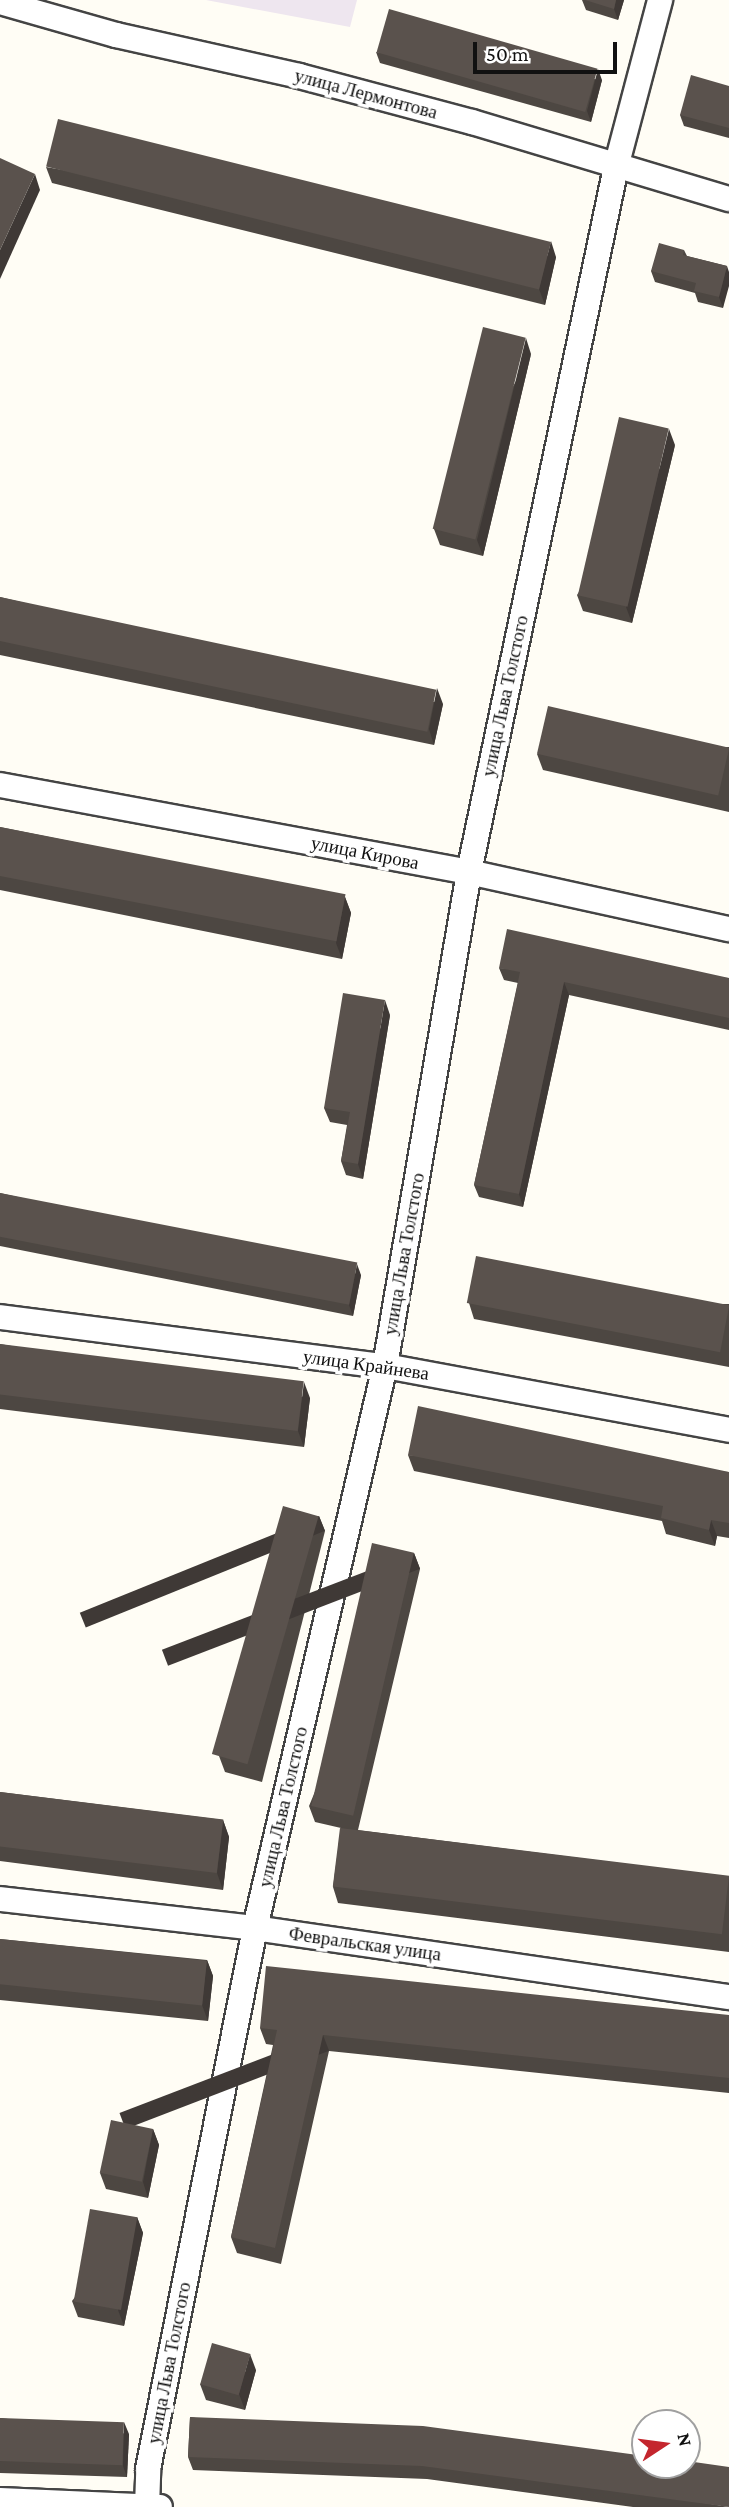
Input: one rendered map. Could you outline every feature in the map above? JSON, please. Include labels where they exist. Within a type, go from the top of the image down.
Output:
[{"type":"street","name":"улица Льва Толстого","points":[[147,2507],[148,2469],[255,1928],[385,1366],[469,872],[616,166],[660,0]]},
{"type":"street","name":"улица Лермонтова","points":[[1,4],[116,34],[299,76],[472,122],[729,199]]},
{"type":"street","name":"улица Кирова","points":[[0,785],[469,872],[729,929]]},
{"type":"street","name":"улица Крайнева","points":[[0,1317],[385,1366],[729,1430]]},
{"type":"street","name":"Февральская улица","points":[[0,1899],[255,1928],[729,1997]]},
{"type":"street","points":[[0,2500],[160,2507]]},
{"type":"shaded area","points":[[206,0],[357,0],[350,27]]},
{"type":"building","points":[[585,0],[616,0],[614,9]]},
{"type":"building","points":[[389,9],[598,69],[585,112],[377,52]]},
{"type":"building","points":[[691,75],[729,86],[729,128],[680,115]]},
{"type":"building","points":[[58,119],[551,242],[539,289],[46,167]]},
{"type":"building","points":[[0,158],[35,174],[0,250]]},
{"type":"building","points":[[659,243],[684,250],[683,255],[727,266],[719,297],[694,291],[696,283],[651,271]]},
{"type":"building","points":[[483,327],[526,338],[475,539],[433,529]]},
{"type":"building","points":[[619,417],[669,428],[628,607],[578,595]]},
{"type":"building","points":[[0,597],[436,690],[427,732],[0,641]]},
{"type":"building","points":[[548,706],[729,748],[718,796],[537,754]]},
{"type":"building","points":[[0,827],[346,894],[336,941],[0,876]]},
{"type":"building","points":[[507,929],[729,978],[729,1018],[564,982],[519,1194],[474,1185],[520,972],[499,968]]},
{"type":"building","points":[[343,993],[385,1000],[358,1164],[341,1161],[350,1112],[324,1108]]},
{"type":"building","points":[[0,1193],[357,1262],[349,1305],[0,1237]]},
{"type":"building","points":[[476,1256],[729,1305],[720,1352],[467,1303]]},
{"type":"building","points":[[0,1344],[304,1381],[298,1431],[0,1394]]},
{"type":"building","points":[[418,1406],[729,1472],[729,1523],[711,1520],[709,1530],[661,1518],[663,1506],[408,1455]]},
{"type":"building","points":[[283,1506],[319,1516],[247,1764],[212,1754]]},
{"type":"building","points":[[372,1543],[414,1553],[353,1816],[311,1806]]},
{"type":"building","points":[[0,1792],[223,1819],[217,1873],[0,1846]]},
{"type":"building","points":[[340,1828],[729,1876],[722,1934],[333,1887]]},
{"type":"building","points":[[0,1939],[207,1961],[202,2005],[0,1984]]},
{"type":"building","points":[[266,1966],[729,2015],[729,2078],[323,2035],[275,2248],[231,2237],[277,2030],[260,2028]]},
{"type":"building","points":[[111,2120],[153,2129],[142,2182],[100,2173]]},
{"type":"building","points":[[90,2209],[137,2217],[121,2310],[74,2302]]},
{"type":"building","points":[[212,2343],[250,2354],[239,2395],[200,2384]]},
{"type":"building","points":[[190,2417],[423,2426],[631,2454],[631,2479],[701,2479],[701,2463],[729,2467],[729,2507],[422,2466],[188,2457]]},
{"type":"building","points":[[0,2418],[124,2422],[122,2465],[0,2461]]}]
